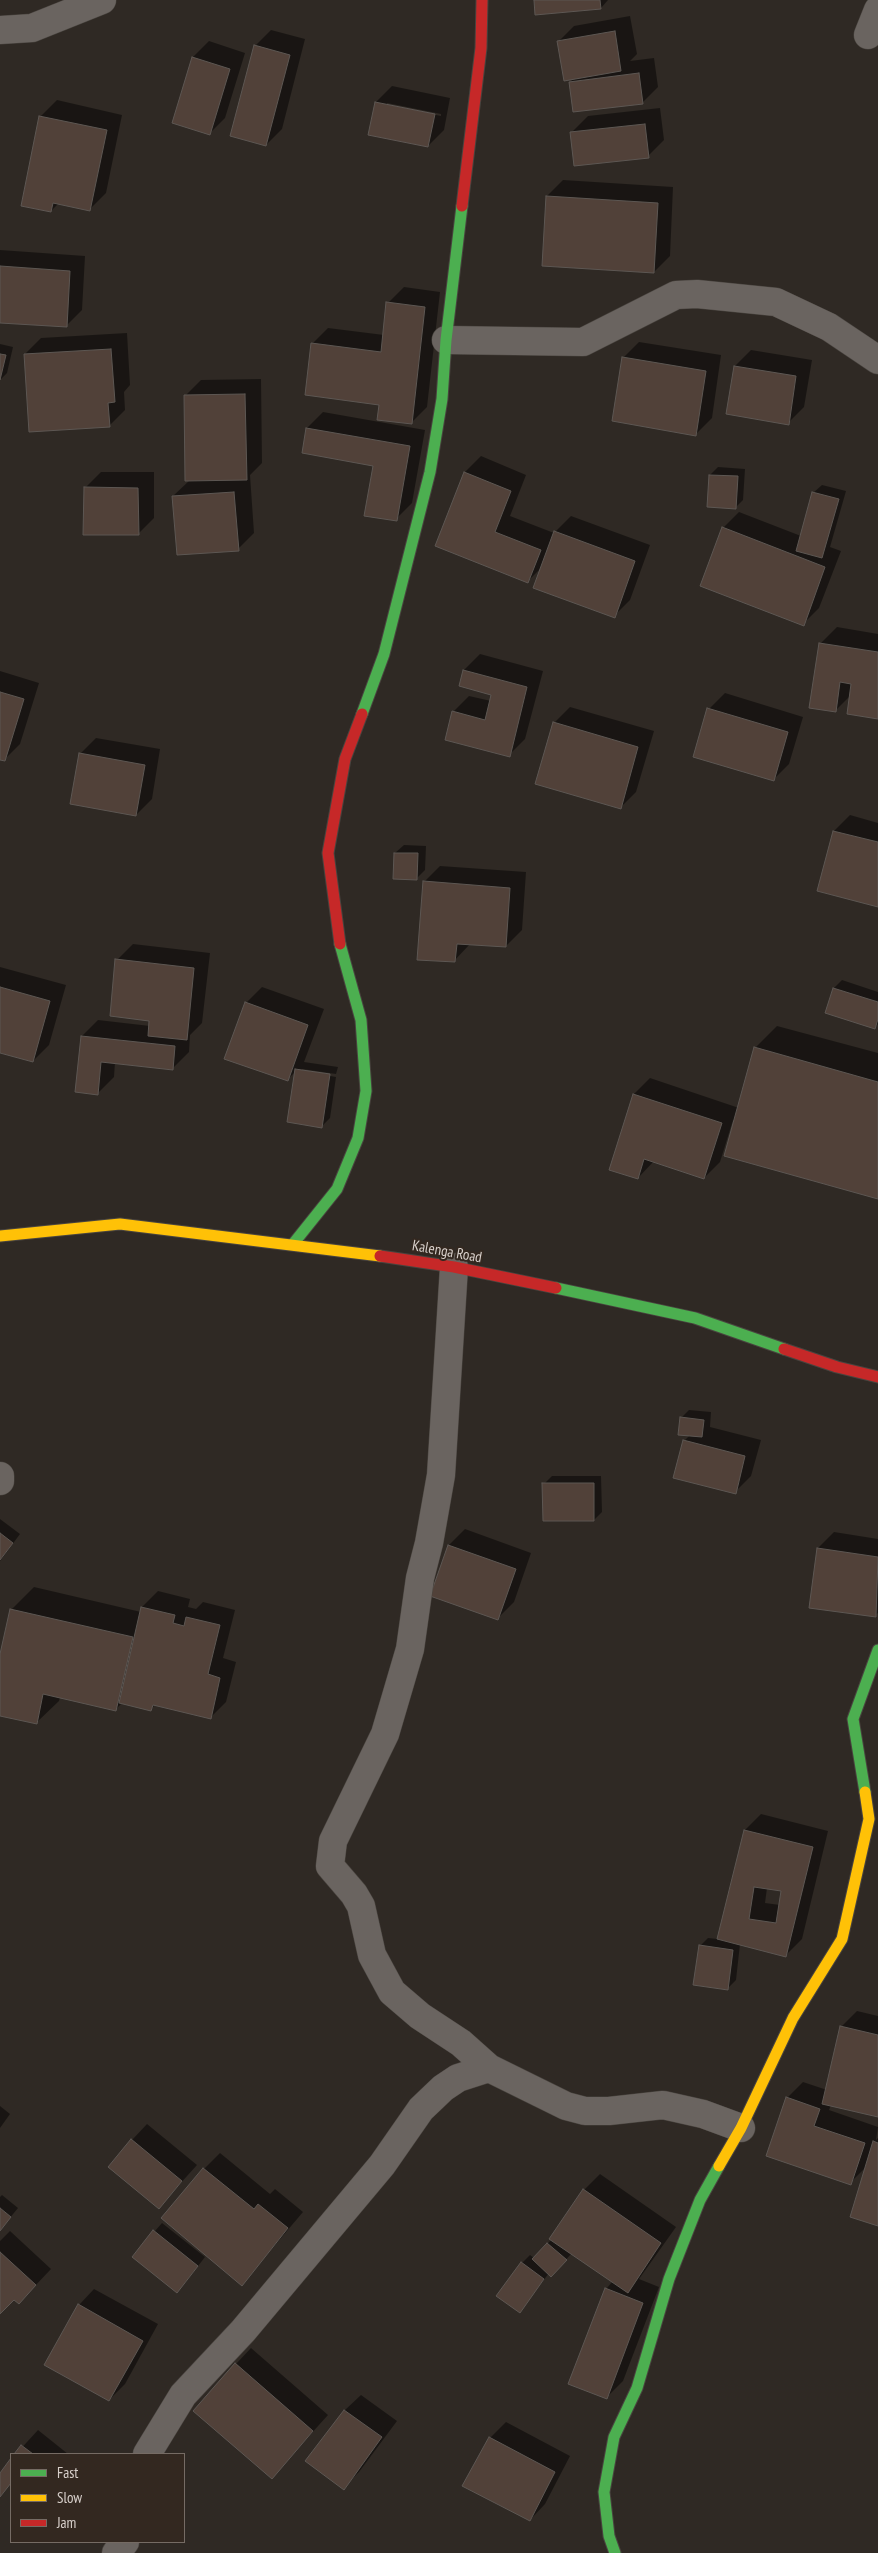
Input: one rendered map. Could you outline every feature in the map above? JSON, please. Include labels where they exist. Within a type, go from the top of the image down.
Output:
[{"type":"street","points":[[0,30],[32,28],[102,0]]},
{"type":"street","points":[[293,1244],[337,1188],[358,1138],[366,1091],[361,1020],[340,944],[328,853],[345,758],[384,654],[430,472],[442,399],[446,340],[481,48],[482,0]]},
{"type":"street","points":[[868,35],[878,10]]},
{"type":"street","points":[[446,340],[583,342],[676,295],[697,294],[776,302],[829,327],[878,360]]},
{"type":"street","name":"Kalenga Road","points":[[0,1236],[120,1224],[293,1244],[454,1267],[695,1318],[837,1367],[878,1377]]},
{"type":"street","points":[[454,1267],[441,1474],[420,1578],[410,1649],[385,1734],[333,1841],[330,1866],[354,1894],[361,1906],[368,1928],[372,1955],[392,1992],[420,2016],[461,2043],[489,2068],[566,2106],[585,2111],[608,2112],[663,2105],[703,2114],[741,2128]]},
{"type":"street","points":[[0,1476],[0,1481]]},
{"type":"street","points":[[615,2553],[609,2536],[604,2492],[614,2437],[636,2388],[668,2279],[700,2200],[741,2128],[793,2018],[842,1939],[869,1819],[853,1719],[878,1650]]},
{"type":"street","points":[[148,2453],[183,2394],[243,2331],[382,2164],[421,2109],[442,2088],[458,2078],[489,2068]]},
{"type":"street","points":[[116,2553],[124,2543]]},
{"type":"building","points":[[534,0],[600,0],[601,9],[535,15]]},
{"type":"building","points":[[615,31],[621,71],[564,81],[557,41]]},
{"type":"building","points":[[254,45],[290,55],[266,146],[230,136]]},
{"type":"building","points":[[192,57],[230,69],[210,135],[172,123]]},
{"type":"building","points":[[639,73],[643,104],[573,112],[569,82]]},
{"type":"building","points":[[375,102],[435,114],[428,147],[368,135]]},
{"type":"building","points":[[39,116],[107,130],[90,211],[53,203],[51,212],[21,206]]},
{"type":"building","points":[[645,124],[649,158],[574,166],[570,132]]},
{"type":"building","points":[[546,196],[658,203],[654,273],[542,266]]},
{"type":"building","points":[[0,266],[70,271],[67,327],[0,323]]},
{"type":"building","points":[[386,302],[425,307],[412,424],[377,420],[379,405],[305,395],[311,343],[381,352]]},
{"type":"building","points":[[111,349],[115,402],[108,403],[110,427],[29,432],[24,354]]},
{"type":"building","points":[[0,354],[6,355],[0,380]]},
{"type":"building","points":[[622,357],[706,371],[696,436],[612,421]]},
{"type":"building","points":[[734,366],[796,376],[789,425],[726,414]]},
{"type":"building","points":[[245,394],[247,480],[185,481],[184,395]]},
{"type":"building","points":[[306,428],[410,446],[397,521],[364,516],[373,466],[302,453]]},
{"type":"building","points":[[464,472],[511,491],[495,532],[541,550],[528,583],[435,546]]},
{"type":"building","points":[[709,475],[738,476],[736,509],[707,507]]},
{"type":"building","points":[[84,487],[138,488],[139,535],[83,535]]},
{"type":"building","points":[[234,492],[239,551],[177,555],[172,496]]},
{"type":"building","points":[[812,492],[839,499],[822,558],[796,551]]},
{"type":"building","points":[[722,527],[825,567],[804,626],[700,586]]},
{"type":"building","points":[[554,531],[635,561],[615,618],[533,588]]},
{"type":"building","points":[[819,643],[878,652],[878,719],[847,714],[851,684],[840,682],[836,712],[809,708]]},
{"type":"building","points":[[463,670],[527,687],[510,757],[445,740],[452,711],[485,720],[491,695],[459,686]]},
{"type":"building","points":[[0,692],[24,699],[5,761],[0,760]]},
{"type":"building","points":[[707,708],[788,732],[774,781],[693,757]]},
{"type":"building","points":[[553,722],[638,747],[621,809],[535,784]]},
{"type":"building","points":[[79,753],[145,765],[136,816],[70,804]]},
{"type":"building","points":[[833,831],[878,842],[878,907],[817,891]]},
{"type":"building","points":[[394,853],[418,853],[417,880],[393,879]]},
{"type":"building","points":[[423,881],[510,888],[506,947],[457,944],[455,962],[417,960]]},
{"type":"building","points":[[115,959],[194,968],[187,1040],[148,1036],[149,1021],[110,1016]]},
{"type":"building","points":[[0,987],[50,1001],[33,1062],[0,1053]]},
{"type":"building","points":[[833,988],[878,1002],[878,1019],[875,1029],[825,1013]]},
{"type":"building","points":[[245,1002],[308,1025],[288,1081],[224,1059]]},
{"type":"building","points":[[81,1036],[175,1046],[173,1070],[101,1062],[98,1095],[75,1092]]},
{"type":"building","points":[[754,1047],[878,1082],[878,1199],[724,1156]]},
{"type":"building","points":[[295,1069],[330,1074],[322,1128],[287,1122]]},
{"type":"building","points":[[633,1094],[722,1123],[704,1179],[644,1159],[638,1179],[609,1170]]},
{"type":"building","points":[[680,1417],[704,1420],[702,1437],[678,1435]]},
{"type":"building","points":[[683,1440],[745,1456],[736,1494],[673,1478]]},
{"type":"building","points":[[542,1483],[594,1483],[594,1521],[543,1521]]},
{"type":"building","points":[[0,1533],[13,1543],[0,1560]]},
{"type":"building","points":[[448,1545],[516,1569],[498,1620],[430,1596]]},
{"type":"building","points":[[817,1548],[878,1557],[876,1617],[809,1608]]},
{"type":"building","points":[[141,1607],[175,1615],[173,1623],[184,1626],[186,1617],[220,1625],[208,1674],[220,1678],[211,1719],[153,1705],[151,1711],[119,1703]]},
{"type":"building","points":[[10,1609],[133,1637],[116,1711],[43,1694],[37,1724],[0,1716],[0,1654]]},
{"type":"building","points":[[744,1830],[813,1847],[786,1957],[717,1939]],"holes":[[[754,1887],[781,1891],[776,1923],[749,1919]]]},
{"type":"building","points":[[699,1945],[733,1950],[728,1990],[693,1985]]},
{"type":"building","points":[[840,2026],[878,2035],[878,2117],[822,2104]]},
{"type":"building","points":[[786,2097],[820,2109],[814,2126],[865,2143],[851,2185],[766,2156]]},
{"type":"building","points":[[131,2139],[182,2181],[159,2209],[108,2167]]},
{"type":"building","points":[[873,2141],[878,2143],[878,2226],[850,2217]]},
{"type":"building","points":[[203,2168],[254,2209],[258,2204],[288,2228],[242,2286],[161,2218]]},
{"type":"building","points":[[583,2189],[661,2243],[628,2293],[549,2239]]},
{"type":"building","points":[[0,2208],[11,2217],[0,2231]]},
{"type":"building","points":[[153,2230],[198,2266],[177,2293],[132,2257]]},
{"type":"building","points":[[547,2243],[567,2260],[551,2277],[532,2259]]},
{"type":"building","points":[[0,2252],[36,2285],[19,2304],[14,2300],[0,2314]]},
{"type":"building","points":[[521,2262],[544,2279],[520,2313],[496,2296]]},
{"type":"building","points":[[605,2288],[643,2303],[607,2399],[568,2384]]},
{"type":"building","points":[[78,2304],[143,2341],[109,2401],[44,2365]]},
{"type":"building","points":[[235,2363],[313,2431],[272,2479],[193,2411]]},
{"type":"building","points":[[344,2410],[382,2437],[344,2490],[305,2461]]},
{"type":"building","points":[[489,2437],[555,2472],[530,2521],[462,2486]]},
{"type":"building","points":[[21,2445],[32,2453],[15,2453]]},
{"type":"building","points":[[10,2459],[10,2484],[0,2497],[0,2473]]},
{"type":"traffic: fast","points":[[362,714],[384,654],[430,472],[442,399],[446,340],[462,206]]},
{"type":"traffic: fast","points":[[293,1244],[337,1189],[358,1138],[366,1091],[361,1020],[340,944]]},
{"type":"traffic: fast","points":[[556,1288],[695,1318],[784,1349]]},
{"type":"traffic: fast","points":[[865,1792],[853,1719],[878,1650]]},
{"type":"traffic: fast","points":[[615,2553],[609,2536],[604,2492],[614,2437],[637,2388],[669,2279],[700,2200],[719,2166]]},
{"type":"traffic: slow","points":[[0,1236],[120,1224],[380,1256]]},
{"type":"traffic: slow","points":[[719,2166],[741,2128],[793,2018],[842,1939],[869,1819],[865,1792]]},
{"type":"traffic: jam","points":[[462,206],[481,48],[482,0]]},
{"type":"traffic: jam","points":[[340,944],[328,853],[345,759],[362,714]]},
{"type":"traffic: jam","points":[[380,1256],[454,1267],[556,1288]]},
{"type":"traffic: jam","points":[[784,1349],[837,1367],[878,1377]]}]
